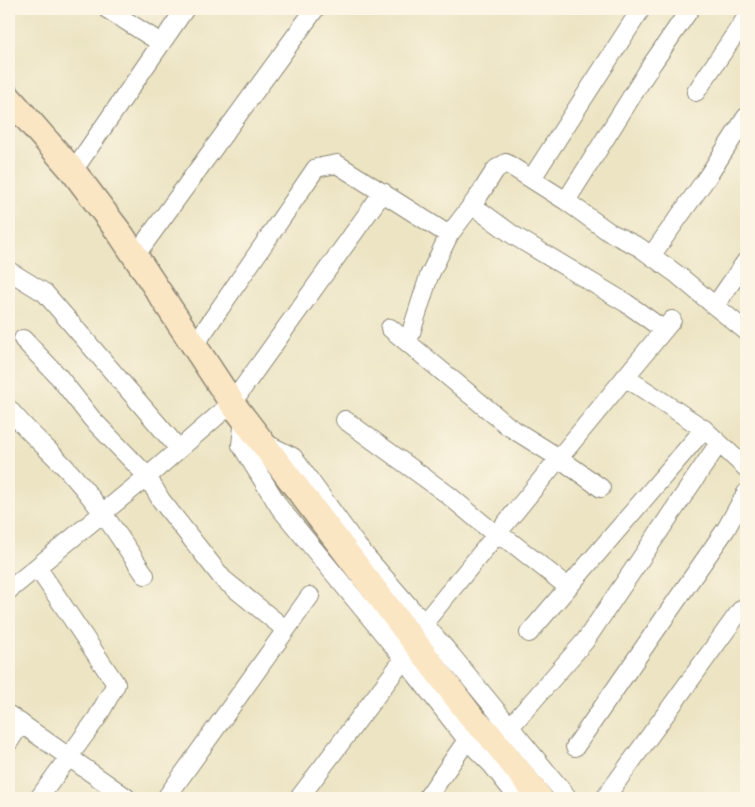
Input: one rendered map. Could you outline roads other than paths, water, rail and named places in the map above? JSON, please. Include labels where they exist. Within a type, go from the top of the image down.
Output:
[{"type":"main road","points":[[10,102],[73,171],[135,256],[194,346],[261,441],[474,720],[488,733],[540,798]]},
{"type":"street","points":[[107,9],[161,43]]},
{"type":"street","points":[[73,171],[185,9]]},
{"type":"street","points":[[135,256],[315,9]]},
{"type":"street","points":[[532,178],[641,9]]},
{"type":"street","points":[[566,202],[652,64],[690,9]]},
{"type":"street","points":[[696,92],[746,18]]},
{"type":"street","points":[[652,256],[746,118]]},
{"type":"street","points":[[408,342],[429,276],[449,234],[472,205],[496,169],[506,163],[532,178],[609,232],[652,256],[746,331]]},
{"type":"street","points":[[194,346],[316,168],[337,164],[449,234]]},
{"type":"street","points":[[9,590],[179,449],[238,410],[383,192]]},
{"type":"street","points":[[424,623],[668,325],[533,249],[472,205]]},
{"type":"street","points":[[715,306],[746,261]]},
{"type":"street","points":[[9,272],[45,293],[179,449]]},
{"type":"street","points":[[390,328],[508,426],[559,458],[600,488]]},
{"type":"street","points":[[23,339],[59,377],[92,419],[147,476],[161,500],[223,579],[285,630]]},
{"type":"street","points":[[625,377],[704,429],[746,468]]},
{"type":"street","points":[[9,409],[29,432],[65,467],[103,512],[145,575]]},
{"type":"street","points":[[238,410],[241,445],[280,508],[404,659],[466,740],[492,765],[518,798]]},
{"type":"street","points":[[345,420],[447,494],[496,535],[512,542],[568,587]]},
{"type":"street","points":[[529,633],[704,429]]},
{"type":"street","points":[[261,441],[293,457],[358,547],[424,623],[568,798]]},
{"type":"street","points":[[510,728],[585,641],[719,443]]},
{"type":"street","points":[[575,747],[726,529],[746,493]]},
{"type":"street","points":[[37,567],[116,684],[97,718],[39,798]]},
{"type":"street","points":[[166,798],[310,596]]},
{"type":"street","points":[[605,798],[740,611],[746,606]]},
{"type":"street","points":[[299,798],[404,659]]},
{"type":"street","points":[[9,742],[15,719],[69,756],[109,793],[127,798]]},
{"type":"street","points":[[427,798],[466,740]]}]
